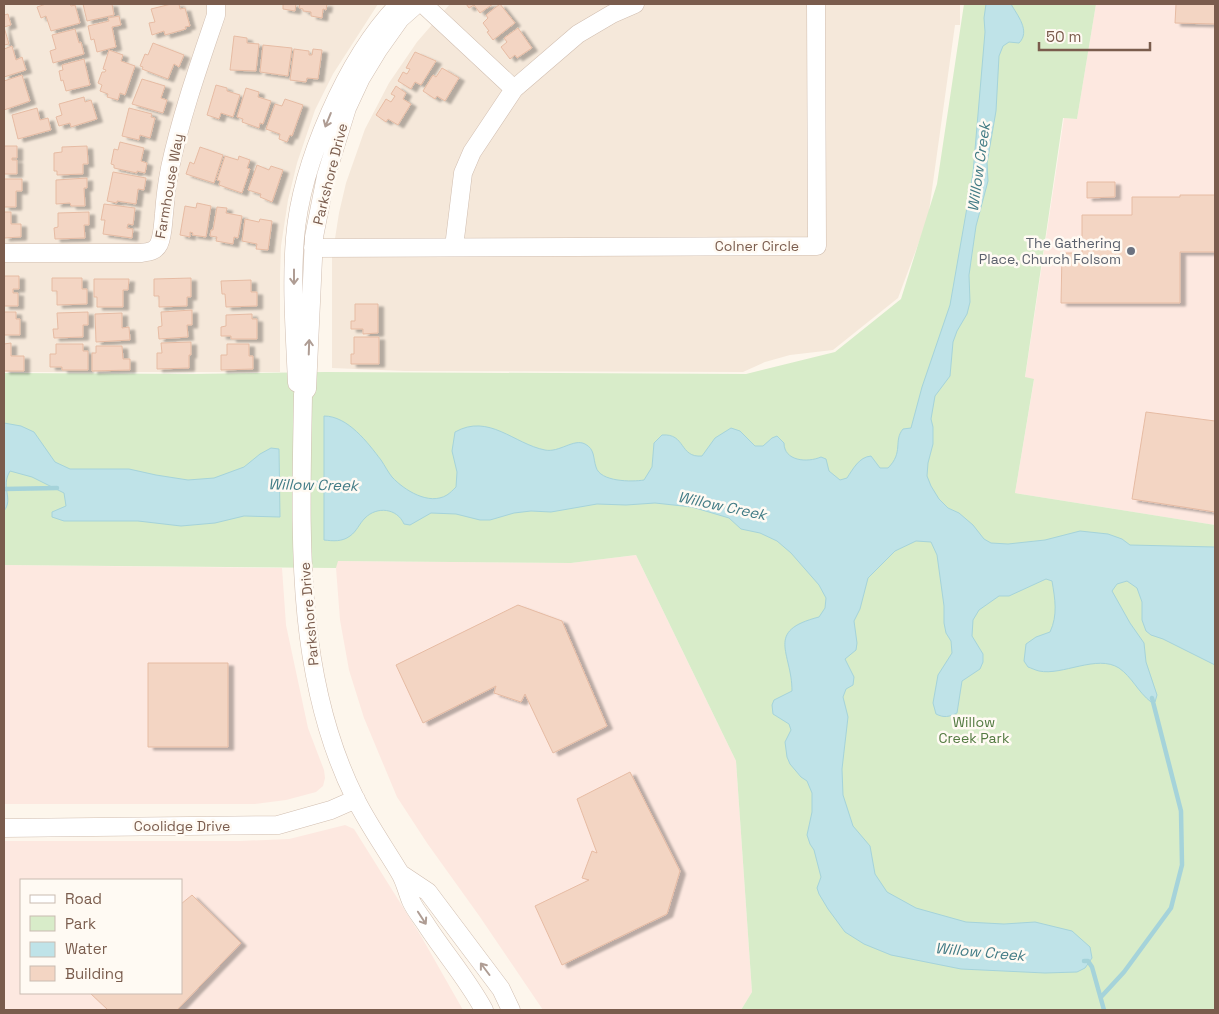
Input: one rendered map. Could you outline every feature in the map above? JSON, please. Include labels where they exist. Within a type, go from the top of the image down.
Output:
[{"type":"street","name":"Farmhouse Way","points":[[4,253],[140,252],[156,249],[162,234],[165,196],[182,118],[216,15],[216,4]]},
{"type":"street","name":"Parkshore Drive","points":[[303,394],[297,389],[294,288],[295,236],[300,202],[322,134],[343,86],[367,45],[398,4]]},
{"type":"street","name":"Parkshore Drive","points":[[417,4],[400,19],[378,50],[361,78],[347,108],[326,176],[317,220],[313,248],[307,389],[303,394],[304,575],[307,631],[314,672],[330,732],[344,774],[356,800],[383,848],[401,874],[412,902],[442,948],[467,980],[484,1010]]},
{"type":"street","points":[[423,4],[514,88]]},
{"type":"street","points":[[454,247],[460,185],[467,161],[490,122],[514,88],[578,34],[612,14],[635,4]]},
{"type":"street","name":"Colner Circle","points":[[313,248],[818,246],[816,4]]},
{"type":"street","name":"Coolidge Drive","points":[[4,828],[278,825],[331,810],[356,800]]},
{"type":"street","name":"Parkshore Drive","points":[[401,874],[428,892],[501,990],[511,1010]]},
{"type":"shaded area","points":[[4,4],[378,4],[333,74],[315,110],[297,163],[288,200],[281,246],[280,372],[4,372]]},
{"type":"shaded area","points":[[450,4],[960,4],[960,25],[955,25],[928,218],[898,298],[833,350],[790,355],[765,362],[743,372],[405,371],[332,368],[332,258],[346,183],[365,129],[389,83],[417,42]]},
{"type":"shaded area","points":[[1096,4],[1215,4],[1215,525],[1015,493],[1034,380],[1025,378],[1064,118],[1077,119]]},
{"type":"shaded area","points":[[636,555],[736,761],[752,992],[741,1010],[543,1010],[397,797],[364,718],[349,670],[340,620],[337,561],[571,563]]},
{"type":"shaded area","points":[[4,565],[282,568],[286,625],[308,728],[324,770],[323,786],[316,792],[286,800],[255,804],[4,804]]},
{"type":"shaded area","points":[[345,825],[354,829],[421,936],[463,1010],[4,1010],[4,841],[240,841],[289,839]]},
{"type":"green space","name":"Willow Creek Park","points":[[964,4],[1096,4],[1077,119],[1063,118],[1025,377],[1034,379],[1015,493],[1215,525],[1215,1010],[741,1010],[752,992],[736,761],[636,555],[571,563],[338,561],[336,568],[4,565],[4,373],[746,374],[835,352],[901,299],[937,184]]},
{"type":"water","points":[[986,4],[1011,4],[1022,23],[1024,33],[1019,43],[1009,42],[1003,46],[999,56],[996,111],[987,163],[988,181],[976,226],[969,275],[970,302],[967,314],[953,342],[950,376],[935,396],[931,419],[933,444],[927,476],[939,499],[948,508],[959,513],[973,525],[984,539],[991,543],[1008,544],[1045,540],[1080,531],[1108,534],[1122,539],[1130,545],[1215,547],[1215,665],[1146,631],[1142,620],[1142,602],[1137,588],[1127,581],[1117,584],[1112,591],[1144,643],[1146,662],[1157,695],[1155,702],[1151,702],[1146,698],[1124,672],[1110,664],[1090,664],[1048,672],[1028,667],[1024,661],[1026,644],[1036,637],[1050,632],[1053,626],[1055,601],[1052,581],[1046,579],[1009,596],[999,596],[979,610],[973,620],[972,636],[983,654],[983,662],[980,669],[962,681],[957,713],[947,716],[936,714],[933,703],[938,675],[952,653],[951,641],[946,633],[944,623],[944,606],[937,555],[931,542],[916,541],[895,551],[868,578],[860,609],[854,621],[856,650],[845,659],[854,677],[853,685],[846,689],[843,697],[848,717],[842,769],[843,795],[853,826],[870,846],[875,874],[887,892],[916,908],[966,922],[1004,924],[1035,922],[1072,931],[1090,947],[1092,958],[1085,968],[1077,972],[1045,973],[961,969],[891,955],[864,944],[845,932],[828,909],[817,888],[821,877],[814,850],[807,835],[812,812],[812,793],[807,781],[790,764],[785,742],[791,730],[789,724],[773,714],[772,705],[774,700],[792,691],[785,645],[786,636],[792,629],[802,623],[819,617],[825,608],[826,598],[819,585],[791,553],[777,541],[760,533],[741,529],[729,518],[692,507],[655,503],[597,504],[551,512],[531,511],[514,513],[490,520],[480,520],[456,514],[431,513],[410,525],[404,524],[392,512],[381,510],[365,518],[347,538],[337,541],[324,540],[324,416],[341,420],[357,432],[376,453],[392,477],[403,487],[417,495],[432,499],[447,495],[456,487],[457,472],[452,451],[455,432],[467,427],[479,426],[501,432],[545,450],[576,443],[585,444],[592,451],[599,472],[604,476],[625,481],[644,480],[652,467],[654,443],[662,435],[670,435],[679,441],[689,453],[695,456],[702,456],[715,438],[731,428],[740,431],[755,446],[763,446],[777,436],[784,443],[785,449],[792,457],[803,460],[821,457],[826,459],[829,471],[840,480],[847,478],[857,464],[871,456],[880,468],[888,468],[896,457],[900,433],[903,429],[911,428],[922,387],[950,305],[973,173]]},
{"type":"water","points":[[4,423],[21,426],[34,432],[55,462],[70,469],[129,469],[188,480],[214,478],[244,467],[271,448],[279,449],[280,517],[244,516],[215,523],[181,526],[138,521],[64,521],[52,517],[52,512],[66,506],[64,493],[32,477],[10,471],[6,483],[8,502],[4,511]]},
{"type":"building","points":[[46,4],[75,5],[80,23],[51,31],[46,16],[41,18],[37,7]]},
{"type":"building","points":[[83,4],[112,4],[114,15],[87,21]]},
{"type":"building","points":[[179,4],[180,9],[185,8],[190,26],[165,35],[164,31],[152,35],[149,23],[155,22],[151,9]]},
{"type":"building","points":[[283,4],[296,4],[295,11],[283,9]]},
{"type":"building","points":[[300,4],[327,4],[326,10],[323,9],[322,18],[311,16],[311,12],[303,11],[303,9],[299,8]]},
{"type":"building","points":[[466,4],[493,4],[480,13],[474,5],[469,8]]},
{"type":"building","points":[[500,4],[515,23],[493,40],[483,23],[488,18],[486,15]]},
{"type":"building","points":[[1176,4],[1215,4],[1215,24],[1175,23]]},
{"type":"building","points":[[8,14],[11,25],[4,27],[4,15]]},
{"type":"building","points":[[119,16],[121,25],[112,27],[116,47],[97,52],[94,39],[91,40],[88,26],[109,21],[108,18]]},
{"type":"building","points":[[4,27],[9,44],[4,45]]},
{"type":"building","points":[[518,28],[532,48],[517,58],[515,55],[510,59],[501,47],[507,42],[504,38]]},
{"type":"building","points":[[75,29],[84,54],[53,63],[50,51],[56,49],[52,35]]},
{"type":"building","points":[[234,36],[247,38],[247,43],[259,44],[256,71],[230,70]]},
{"type":"building","points":[[153,43],[184,55],[179,67],[174,64],[168,79],[142,69],[143,67],[140,66],[145,54],[148,55]]},
{"type":"building","points":[[263,45],[292,48],[288,76],[260,72]]},
{"type":"building","points":[[12,46],[16,60],[22,57],[26,70],[4,77],[4,49]]},
{"type":"building","points":[[294,49],[309,51],[309,55],[312,55],[313,49],[322,50],[318,79],[307,78],[306,82],[290,80]]},
{"type":"building","points":[[109,50],[123,55],[121,61],[135,66],[125,95],[120,93],[118,100],[107,97],[108,94],[100,91],[102,85],[98,83],[102,72],[106,70],[103,69]]},
{"type":"building","points":[[415,52],[436,61],[421,85],[415,82],[411,89],[398,81],[403,72],[407,74],[410,69],[406,68]]},
{"type":"building","points":[[84,59],[90,85],[66,91],[59,71],[63,70],[62,65]]},
{"type":"building","points":[[442,68],[459,78],[445,101],[437,96],[435,99],[423,91],[433,75],[436,77]]},
{"type":"building","points":[[22,75],[30,101],[4,110],[4,81]]},
{"type":"building","points":[[142,79],[165,86],[161,98],[167,100],[163,113],[132,104]]},
{"type":"building","points":[[216,85],[240,95],[233,117],[221,113],[219,119],[207,115]]},
{"type":"building","points":[[396,86],[406,93],[403,99],[411,104],[398,125],[388,119],[386,122],[376,115],[386,99],[391,102],[395,96],[391,94]]},
{"type":"building","points":[[246,88],[259,92],[258,97],[271,101],[263,124],[260,123],[259,128],[242,122],[243,119],[237,117]]},
{"type":"building","points":[[84,97],[85,102],[91,100],[97,119],[71,127],[70,123],[59,126],[56,117],[62,115],[59,104]]},
{"type":"building","points":[[285,99],[303,105],[292,136],[290,135],[287,142],[279,139],[280,134],[266,129],[275,104],[282,106]]},
{"type":"building","points":[[37,108],[40,120],[48,118],[51,130],[18,139],[12,115]]},
{"type":"building","points":[[129,108],[152,114],[151,117],[155,118],[150,138],[140,135],[139,140],[122,136]]},
{"type":"building","points":[[120,142],[144,148],[141,161],[147,163],[145,173],[114,168],[114,165],[111,164],[114,149],[118,150]]},
{"type":"building","points":[[4,146],[17,146],[17,158],[12,158],[12,160],[17,160],[17,174],[4,174]]},
{"type":"building","points":[[87,146],[88,164],[83,164],[83,174],[57,175],[57,171],[54,171],[54,153],[62,152],[62,147]]},
{"type":"building","points":[[200,147],[223,155],[214,183],[186,174],[190,162],[194,164]]},
{"type":"building","points":[[225,156],[238,160],[239,156],[250,160],[247,168],[250,169],[242,193],[219,185],[220,181],[217,180]]},
{"type":"building","points":[[257,165],[269,170],[271,166],[283,170],[272,202],[260,197],[261,194],[248,190]]},
{"type":"building","points":[[113,172],[146,178],[144,190],[138,189],[136,204],[107,201]]},
{"type":"building","points":[[87,178],[87,188],[84,188],[85,206],[71,206],[70,203],[56,204],[56,180]]},
{"type":"building","points":[[4,179],[22,179],[22,191],[16,191],[16,207],[4,207]]},
{"type":"building","points":[[1087,182],[1115,182],[1115,197],[1087,198]]},
{"type":"building","points":[[1180,195],[1215,195],[1215,252],[1180,252],[1180,303],[1061,303],[1062,253],[1082,253],[1082,215],[1132,215],[1132,197],[1180,197]]},
{"type":"building","points":[[197,203],[211,206],[206,237],[192,235],[193,233],[190,232],[190,237],[180,235],[185,206],[196,208]]},
{"type":"building","points":[[104,204],[135,208],[133,225],[128,224],[127,228],[133,229],[132,238],[103,234],[105,220],[101,220]]},
{"type":"building","points":[[217,207],[227,208],[226,213],[242,216],[238,238],[234,237],[233,244],[216,241],[217,237],[210,236],[211,230],[213,230]]},
{"type":"building","points":[[4,212],[11,212],[11,224],[21,224],[21,237],[4,238]]},
{"type":"building","points":[[89,212],[89,225],[84,225],[85,238],[55,239],[54,228],[58,227],[58,213]]},
{"type":"building","points":[[245,219],[259,222],[260,219],[272,221],[268,250],[256,249],[257,244],[242,241]]},
{"type":"building","points":[[4,276],[19,276],[19,289],[13,289],[13,293],[18,293],[18,306],[4,306]]},
{"type":"building","points":[[52,278],[82,278],[82,289],[87,289],[87,304],[57,305],[57,291],[52,291]]},
{"type":"building","points":[[191,278],[191,297],[187,297],[187,306],[159,307],[159,296],[154,296],[154,279]]},
{"type":"building","points":[[94,279],[129,279],[128,290],[123,290],[123,307],[97,307],[97,297],[94,297]]},
{"type":"building","points":[[251,280],[251,292],[257,292],[257,306],[226,307],[221,281]]},
{"type":"building","points":[[355,304],[378,304],[378,333],[363,334],[363,329],[351,329],[351,321],[355,321]]},
{"type":"building","points":[[192,310],[192,325],[187,325],[188,337],[159,339],[158,327],[162,326],[161,312]]},
{"type":"building","points":[[4,312],[16,312],[16,319],[20,319],[20,335],[4,335]]},
{"type":"building","points":[[88,312],[88,325],[83,325],[83,337],[54,338],[53,329],[58,329],[57,313]]},
{"type":"building","points":[[122,313],[122,328],[129,327],[130,340],[96,342],[95,314]]},
{"type":"building","points":[[252,314],[252,319],[257,319],[257,339],[231,339],[231,336],[221,336],[221,327],[226,326],[226,315]]},
{"type":"building","points":[[354,337],[379,337],[379,364],[351,364],[351,354],[354,354]]},
{"type":"building","points":[[191,342],[189,368],[157,369],[157,353],[162,353],[161,343]]},
{"type":"building","points":[[11,343],[11,356],[24,356],[24,371],[4,371],[4,344]]},
{"type":"building","points":[[56,344],[83,344],[83,351],[88,351],[88,370],[62,370],[62,367],[50,367],[50,354],[56,354]]},
{"type":"building","points":[[227,344],[249,344],[249,356],[253,356],[253,369],[221,370],[221,355],[227,355]]},
{"type":"building","points":[[96,346],[122,346],[123,359],[130,359],[130,370],[92,371],[92,353],[96,353]]},
{"type":"building","points":[[1146,412],[1215,421],[1215,512],[1132,499]]},
{"type":"building","points":[[518,605],[562,621],[607,726],[553,753],[525,694],[521,702],[494,693],[496,686],[423,723],[396,665]]},
{"type":"building","points":[[148,663],[228,663],[228,747],[148,747]]},
{"type":"building","points":[[630,772],[680,871],[667,914],[562,965],[535,906],[589,880],[582,878],[592,851],[597,853],[577,799]]},
{"type":"building","points":[[192,895],[241,943],[177,1010],[108,1010],[91,994],[182,994],[182,903]]},
{"type":"waterway","name":"Willow Creek","points":[[275,484],[297,483]]},
{"type":"waterway","name":"Willow Creek","points":[[305,483],[330,483]]},
{"type":"waterway","name":"Willow Creek","points":[[4,489],[57,488]]},
{"type":"waterway","points":[[1101,997],[1124,972],[1171,908],[1182,865],[1181,811],[1152,698]]},
{"type":"waterway","name":"Willow Creek","points":[[1084,961],[1088,961],[1092,967],[1104,1010]]},
{"type":"place","name":"The Gathering Place, Church Folsom","points":[[1131,251]]}]
